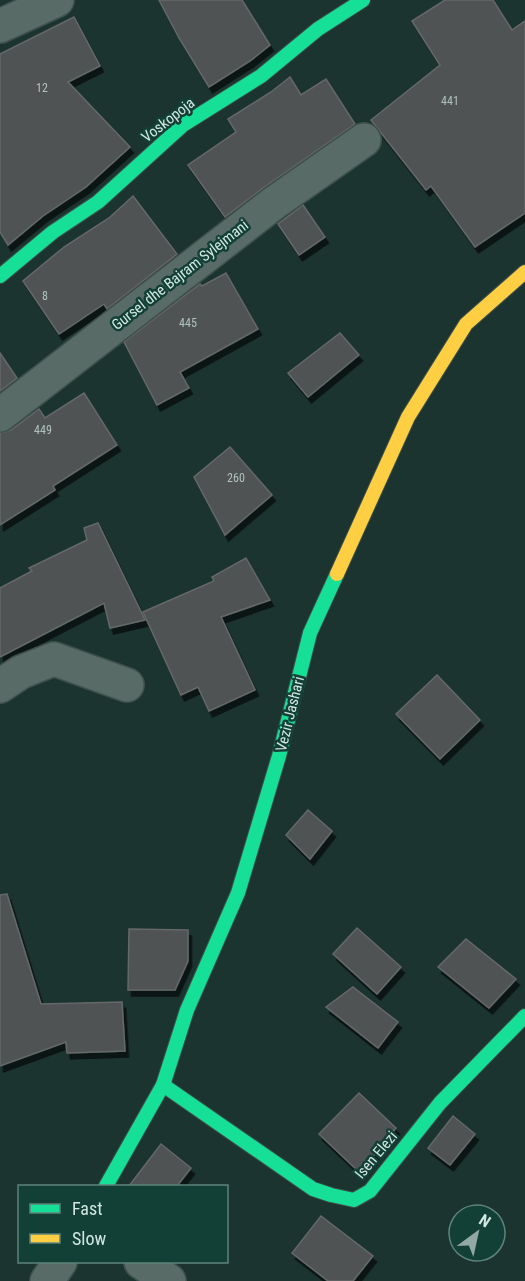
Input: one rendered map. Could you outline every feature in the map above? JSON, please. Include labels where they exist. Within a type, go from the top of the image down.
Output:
[{"type":"street","points":[[0,26],[57,0]]},
{"type":"street","name":"Voskopoja","points":[[0,276],[53,232],[98,202],[183,125],[261,76],[318,29],[363,0]]},
{"type":"street","name":"Gursel dhe Bajram Sylejmani","points":[[0,415],[273,203],[364,140]]},
{"type":"street","name":"Vezir Jashari","points":[[107,1185],[163,1085],[187,1010],[238,893],[279,756],[310,633],[408,417],[466,324],[525,272]]},
{"type":"street","points":[[0,686],[21,672],[54,659],[127,685]]},
{"type":"street","name":"Isen Elezi","points":[[163,1085],[313,1189],[354,1200],[370,1191],[440,1103],[525,1016]]},
{"type":"street","points":[[47,1281],[59,1263]]},
{"type":"street","points":[[142,1263],[169,1281]]},
{"type":"building","points":[[159,0],[242,0],[270,45],[250,61],[209,87]]},
{"type":"building","points":[[445,0],[493,0],[512,30],[525,21],[525,213],[475,247],[431,186],[426,190],[371,120],[440,65],[412,21]]},
{"type":"building","points":[[74,17],[100,66],[68,82],[130,147],[86,187],[43,216],[8,245],[0,232],[0,54]]},
{"type":"building","points":[[290,77],[301,95],[326,79],[355,124],[225,217],[188,165],[236,132],[228,119]]},
{"type":"building","points":[[133,196],[177,254],[107,309],[104,304],[59,334],[23,281],[64,247],[109,218]]},
{"type":"building","points":[[303,205],[325,237],[299,255],[278,224]]},
{"type":"building","points":[[226,273],[258,329],[180,372],[189,388],[157,405],[124,342],[200,284],[202,286]]},
{"type":"building","points":[[340,333],[359,355],[308,397],[288,373]]},
{"type":"building","points":[[0,353],[17,378],[0,391]]},
{"type":"building","points":[[84,393],[117,445],[53,486],[55,490],[0,525],[0,433],[11,430],[39,409],[45,418]]},
{"type":"building","points":[[230,447],[272,495],[225,535],[194,477]]},
{"type":"building","points":[[98,523],[145,620],[110,628],[104,603],[0,657],[0,588],[32,571],[29,568],[87,540],[84,528]]},
{"type":"building","points":[[246,558],[270,600],[221,617],[255,690],[209,711],[198,687],[181,695],[143,612],[214,581],[212,577]]},
{"type":"building","points":[[437,675],[480,720],[440,759],[396,714]]},
{"type":"building","points":[[308,810],[332,831],[310,859],[286,835]]},
{"type":"building","points":[[7,894],[41,1004],[122,1002],[125,1051],[67,1053],[66,1042],[0,1066],[0,895]]},
{"type":"building","points":[[357,928],[401,967],[377,994],[333,954]]},
{"type":"building","points":[[129,929],[188,930],[188,961],[175,990],[128,990]]},
{"type":"building","points":[[466,939],[516,979],[489,1008],[438,967]]},
{"type":"building","points":[[353,987],[398,1022],[378,1048],[326,1007]]},
{"type":"building","points":[[359,1093],[396,1128],[360,1173],[319,1134]]},
{"type":"building","points":[[453,1116],[475,1134],[450,1165],[428,1148]]},
{"type":"building","points":[[161,1144],[191,1168],[178,1185],[130,1185]]},
{"type":"building","points":[[321,1216],[373,1256],[353,1281],[328,1281],[292,1253]]},
{"type":"traffic: fast","points":[[0,276],[53,232],[98,202],[183,125],[261,76],[318,29],[363,0]]},
{"type":"traffic: fast","points":[[107,1185],[163,1085],[187,1010],[238,893],[279,756],[310,633],[337,574]]},
{"type":"traffic: fast","points":[[163,1085],[313,1189],[354,1200],[370,1191],[440,1103],[525,1016]]},
{"type":"traffic: slow","points":[[337,574],[408,417],[466,324],[525,272]]}]
